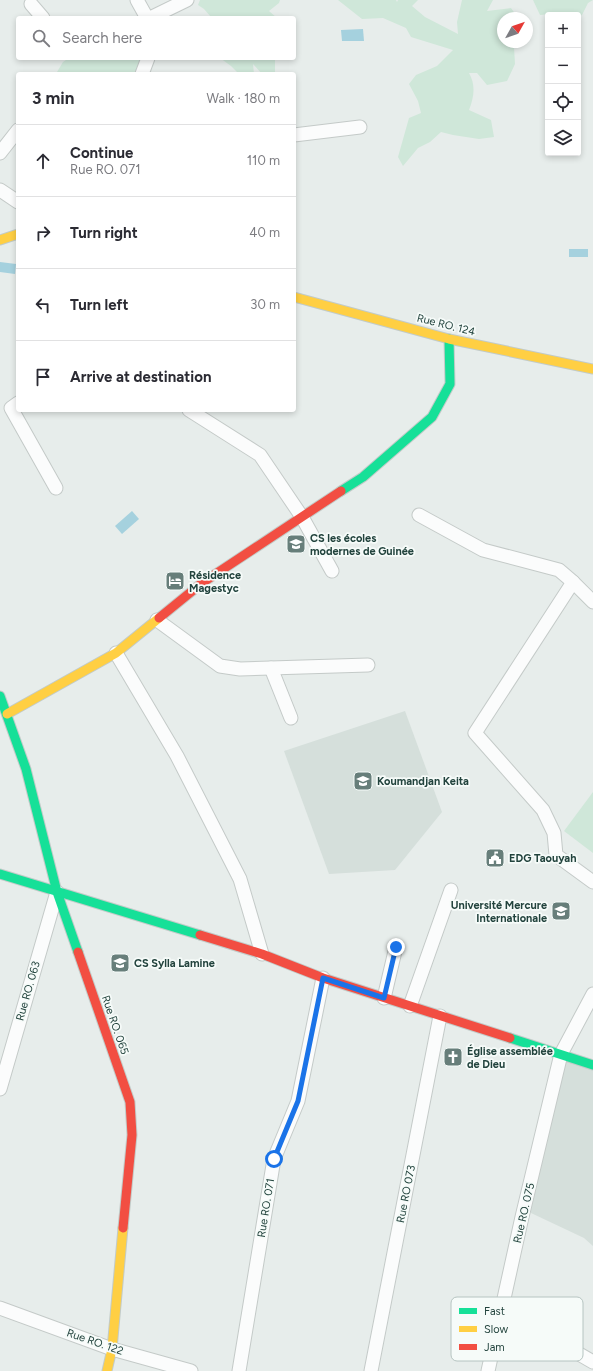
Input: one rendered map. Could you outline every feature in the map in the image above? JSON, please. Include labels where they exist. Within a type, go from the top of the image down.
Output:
[{"type":"street","points":[[137,0],[147,16]]},
{"type":"street","points":[[152,16],[187,0]]},
{"type":"street","points":[[31,4],[41,16]]},
{"type":"street","points":[[143,72],[147,60]]},
{"type":"street","points":[[296,135],[360,127]]},
{"type":"street","points":[[0,153],[16,133]]},
{"type":"street","points":[[0,190],[16,201]]},
{"type":"street","points":[[0,240],[16,235]]},
{"type":"street","name":"Rue RO. 124","points":[[296,298],[449,339],[593,369]]},
{"type":"street","points":[[7,714],[116,653],[202,583],[363,477],[432,417],[450,384],[449,339]]},
{"type":"street","points":[[16,404],[11,408],[56,488]]},
{"type":"street","points":[[192,412],[260,455],[302,517],[332,571]]},
{"type":"street","points":[[419,515],[483,550],[559,570],[593,602]]},
{"type":"street","points":[[573,582],[475,733],[543,810],[554,833],[556,855],[593,882]]},
{"type":"street","points":[[157,620],[220,666],[240,669],[368,665]]},
{"type":"street","points":[[116,653],[177,756],[240,879],[262,954]]},
{"type":"street","points":[[271,668],[291,718]]},
{"type":"street","name":"Rue RO. 065","points":[[0,696],[26,769],[57,892],[130,1102],[132,1135],[112,1350],[107,1371]]},
{"type":"street","points":[[0,874],[262,954],[323,978],[593,1065]]},
{"type":"street","points":[[410,1006],[451,890]]},
{"type":"street","name":"Rue RO. 063","points":[[0,1089],[57,892]]},
{"type":"street","points":[[384,998],[396,947]]},
{"type":"street","name":"Rue RO. 071","points":[[239,1371],[274,1159],[298,1101],[323,978]]},
{"type":"street","name":"Rue RO. 075","points":[[505,1297],[561,1054],[593,994]]},
{"type":"street","name":"Rue RO 073","points":[[372,1371],[440,1016]]},
{"type":"street","name":"Rue RO. 122","points":[[0,1308],[112,1350],[191,1371]]},
{"type":"street","points":[[583,1356],[593,1362]]},
{"type":"street","name":"Rue RO. 075","points":[[488,1371],[490,1361]]},
{"type":"shaded area","name":"Koumandjan Keita","points":[[405,711],[442,812],[395,870],[329,874],[284,751]]},
{"type":"shaded area","points":[[563,1060],[593,1070],[593,1246],[584,1238],[531,1213],[529,1204]]},
{"type":"green space","points":[[200,0],[280,0],[279,3],[269,11],[275,16],[210,16],[198,5]]},
{"type":"green space","points":[[338,0],[396,0],[397,2],[398,0],[418,0],[412,6],[425,17],[458,34],[457,22],[462,0],[493,0],[487,11],[511,8],[514,12],[497,12],[497,48],[514,48],[515,64],[507,81],[487,85],[477,73],[469,73],[473,82],[474,91],[469,110],[491,120],[494,137],[479,139],[441,132],[430,142],[418,148],[403,166],[398,157],[409,118],[421,113],[418,101],[409,84],[416,75],[437,66],[453,50],[411,37],[406,28],[383,18],[362,19]]},
{"type":"green space","points":[[533,0],[593,0],[588,3],[581,16],[581,12],[545,12],[545,14],[540,15]]},
{"type":"green space","points":[[66,60],[143,60],[140,72],[57,72]]},
{"type":"green space","points":[[223,60],[275,60],[275,72],[260,72],[253,64],[254,72],[237,72]]},
{"type":"green space","points":[[593,792],[593,853],[564,831]]},
{"type":"water","points":[[363,29],[364,41],[342,41],[341,30]]},
{"type":"water","points":[[569,249],[588,249],[588,257],[569,257]]},
{"type":"water","points":[[0,262],[16,264],[15,274],[0,272]]},
{"type":"water","points":[[132,511],[139,519],[122,534],[115,526]]},
{"type":"traffic: fast","points":[[341,491],[363,477],[432,417],[450,384],[449,339]]},
{"type":"traffic: fast","points":[[0,696],[26,769],[57,892],[78,952]]},
{"type":"traffic: fast","points":[[0,874],[200,935]]},
{"type":"traffic: fast","points":[[510,1038],[593,1065]]},
{"type":"traffic: slow","points":[[0,240],[16,235]]},
{"type":"traffic: slow","points":[[296,298],[449,339],[593,369]]},
{"type":"traffic: slow","points":[[7,714],[116,653],[159,618]]},
{"type":"traffic: slow","points":[[107,1371],[112,1349],[123,1228]]},
{"type":"traffic: jam","points":[[159,618],[202,583],[341,491]]},
{"type":"traffic: jam","points":[[200,935],[262,954],[323,978],[510,1038]]},
{"type":"traffic: jam","points":[[78,952],[130,1102],[132,1135],[123,1228]]},
{"type":"place","name":"CS les écoles modernes de Guinée","points":[[296,544]]},
{"type":"place","name":"Résidence Magestyc","points":[[175,581]]},
{"type":"place","name":"Koumandjan Keita","points":[[363,781]]},
{"type":"place","name":"EDG Taouyah","points":[[495,858]]},
{"type":"place","name":"Université Mercure Internationale","points":[[561,911]]},
{"type":"place","name":"CS Sylla Lamine","points":[[120,963]]},
{"type":"place","name":"Église assemblée de Dieu","points":[[453,1057]]},
{"type":"route","points":[[274,1159],[298,1101],[323,978],[384,998],[396,947]]}]
